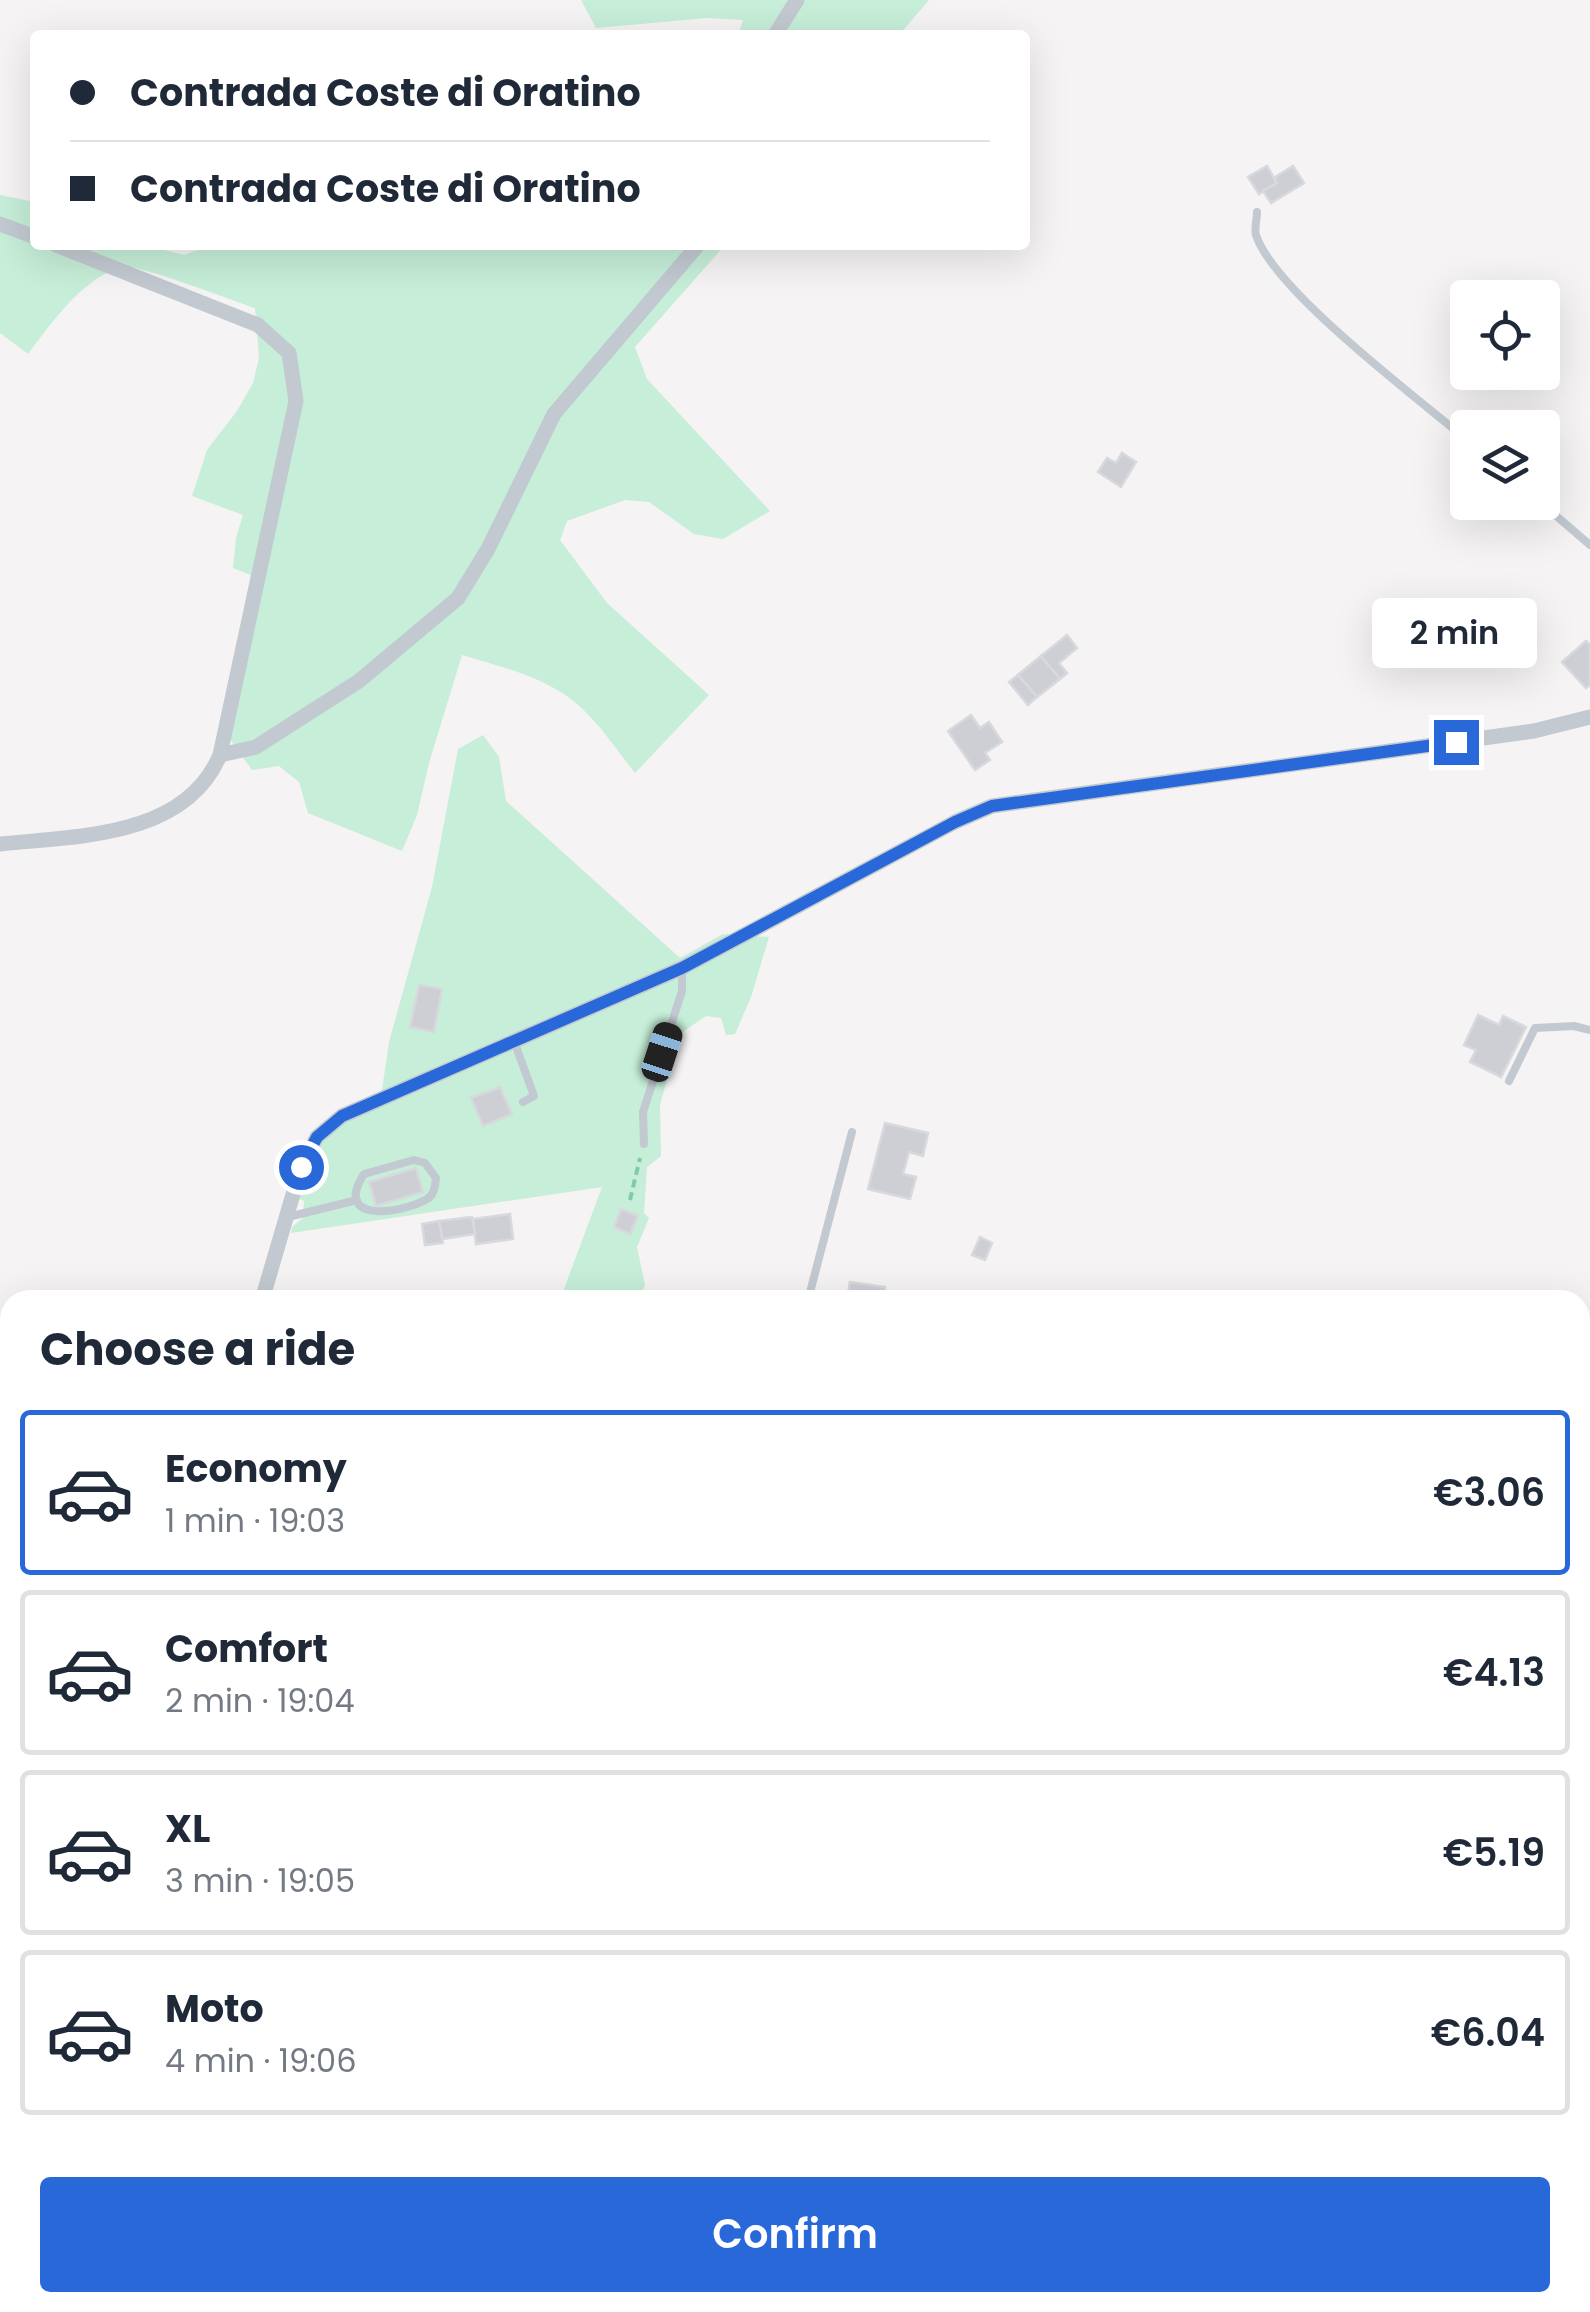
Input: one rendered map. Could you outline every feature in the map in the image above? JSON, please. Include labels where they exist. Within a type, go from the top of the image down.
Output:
[{"type":"street","points":[[777,30],[796,0]]},
{"type":"street","points":[[0,224],[30,235]]},
{"type":"street","points":[[0,844],[90,835],[152,821],[210,780],[220,755],[296,401],[289,353],[258,325],[69,250]]},
{"type":"street","points":[[220,755],[256,747],[359,681],[458,598],[488,550],[554,414],[694,250]]},
{"type":"street","points":[[265,1290],[301,1167],[317,1137],[342,1116],[682,968],[992,806],[1534,732],[1590,717]]},
{"type":"lane","points":[[1257,212],[1255,234],[1277,269],[1313,310],[1450,425]]},
{"type":"lane","points":[[1560,519],[1590,544]]},
{"type":"lane","points":[[644,1144],[643,1112],[682,991],[682,968]]},
{"type":"lane","points":[[1509,1081],[1535,1028],[1574,1026],[1590,1030]]},
{"type":"lane","points":[[514,1041],[534,1096],[523,1102]]},
{"type":"lane","points":[[811,1290],[852,1132]]},
{"type":"lane","points":[[414,1160],[425,1162],[436,1178],[428,1199],[375,1214],[364,1210],[357,1200],[356,1186],[364,1174],[414,1160]]},
{"type":"lane","points":[[286,1218],[357,1200]]},
{"type":"path","points":[[630,1200],[644,1144]]},
{"type":"green space","points":[[581,0],[929,0],[903,30],[740,30],[743,20],[707,18],[596,28]]},
{"type":"green space","points":[[0,195],[30,201],[30,250],[164,250],[184,255],[198,250],[721,250],[635,347],[647,379],[770,511],[723,539],[694,534],[649,502],[625,500],[567,521],[560,540],[607,603],[709,695],[635,773],[581,707],[559,691],[512,670],[462,655],[417,815],[402,851],[308,813],[299,782],[279,766],[252,770],[230,739],[264,580],[233,568],[243,515],[192,496],[207,450],[253,383],[259,358],[255,308],[127,267],[84,288],[28,354],[0,333]]},
{"type":"green space","points":[[483,735],[499,757],[506,801],[680,958],[723,934],[769,937],[735,1034],[726,1035],[721,1018],[706,1016],[684,1031],[673,1058],[660,1105],[661,1156],[647,1167],[644,1213],[649,1218],[637,1247],[643,1290],[564,1290],[602,1187],[291,1233],[303,1218],[304,1201],[295,1197],[317,1148],[344,1121],[380,1104],[389,1042],[432,887],[458,749]]},
{"type":"building","points":[[1267,166],[1277,183],[1259,194],[1248,177]]},
{"type":"building","points":[[1293,166],[1304,183],[1271,203],[1263,191]]},
{"type":"building","points":[[1122,453],[1136,462],[1121,487],[1098,472],[1107,458],[1116,463]]},
{"type":"building","points":[[1067,635],[1077,648],[1059,663],[1067,673],[1060,679],[1041,656]]},
{"type":"building","points":[[1586,641],[1590,645],[1590,685],[1586,688],[1562,662]]},
{"type":"building","points":[[1041,656],[1060,679],[1037,697],[1018,675]]},
{"type":"building","points":[[1018,675],[1037,697],[1028,705],[1009,682]]},
{"type":"building","points":[[971,715],[980,728],[989,722],[1002,742],[985,753],[990,760],[975,770],[948,731]]},
{"type":"building","points":[[419,985],[442,989],[434,1032],[410,1027]]},
{"type":"building","points":[[1478,1015],[1499,1025],[1503,1016],[1526,1027],[1501,1077],[1470,1062],[1476,1050],[1464,1045]]},
{"type":"building","points":[[500,1087],[512,1114],[483,1126],[471,1098]]},
{"type":"building","points":[[885,1123],[928,1133],[923,1156],[909,1152],[903,1174],[916,1177],[910,1199],[868,1189]]},
{"type":"building","points":[[416,1168],[423,1192],[376,1206],[369,1182]]},
{"type":"building","points":[[621,1209],[638,1216],[630,1234],[614,1227]]},
{"type":"building","points":[[510,1214],[513,1239],[476,1244],[473,1219]]},
{"type":"building","points":[[472,1217],[475,1234],[442,1239],[439,1221]]},
{"type":"building","points":[[439,1221],[443,1243],[425,1245],[422,1224]]},
{"type":"building","points":[[980,1237],[992,1243],[985,1260],[972,1255]]},
{"type":"building","points":[[850,1282],[885,1287],[885,1290],[849,1290]]},
{"type":"route","points":[[301,1167],[317,1137],[342,1116],[682,968],[992,806],[1456,742]]}]
